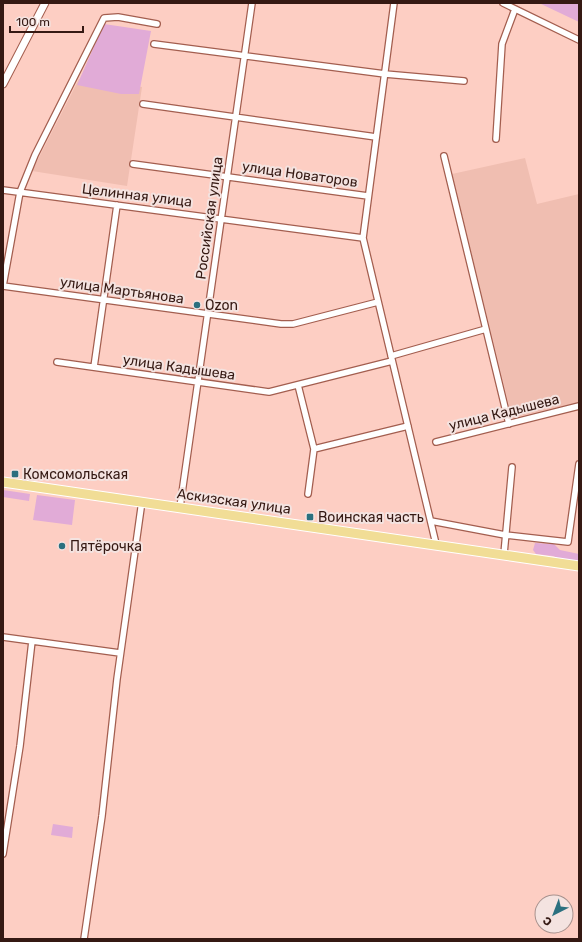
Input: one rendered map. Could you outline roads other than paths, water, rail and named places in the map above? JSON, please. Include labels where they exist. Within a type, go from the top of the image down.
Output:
[{"type":"main road","name":"Аскизская улица","points":[[3,482],[579,566]]},
{"type":"street","points":[[3,84],[45,3]]},
{"type":"street","name":"Российская улица","points":[[180,507],[199,381],[220,218],[252,3]]},
{"type":"street","name":"улица Новаторов","points":[[394,3],[363,238],[436,544]]},
{"type":"street","points":[[503,3],[578,40]]},
{"type":"street","points":[[496,139],[502,44],[515,9]]},
{"type":"street","points":[[3,286],[20,192],[34,155],[104,18],[118,17],[157,24]]},
{"type":"street","points":[[154,44],[244,57],[385,74],[464,81]]},
{"type":"street","points":[[143,104],[235,116],[376,138]]},
{"type":"street","points":[[444,156],[509,424]]},
{"type":"street","name":"улица Новаторов","points":[[133,164],[368,196]]},
{"type":"street","name":"Целинная улица","points":[[3,190],[363,238]]},
{"type":"street","points":[[94,367],[117,205]]},
{"type":"street","name":"улица Мартьянова","points":[[3,286],[293,324],[378,302]]},
{"type":"street","points":[[392,358],[486,329]]},
{"type":"street","name":"улица Кадышева","points":[[57,362],[269,392],[392,358]]},
{"type":"street","points":[[298,385],[314,449],[308,494]]},
{"type":"street","name":"улица Кадышева","points":[[436,442],[579,406]]},
{"type":"street","points":[[314,449],[408,426]]},
{"type":"street","points":[[430,521],[505,535],[568,542],[579,464]]},
{"type":"street","points":[[504,554],[512,467]]},
{"type":"street","points":[[84,939],[102,816],[120,653],[142,502]]},
{"type":"street","points":[[3,637],[120,653]]},
{"type":"street","points":[[3,854],[20,746],[32,641]]},
{"type":"place","name":"Ozon","points":[[197,305]]},
{"type":"place","name":"Комсомольская","points":[[15,474]]},
{"type":"place","name":"Воинская часть","points":[[310,517]]},
{"type":"place","name":"Пятёрочка","points":[[62,546]]}]
